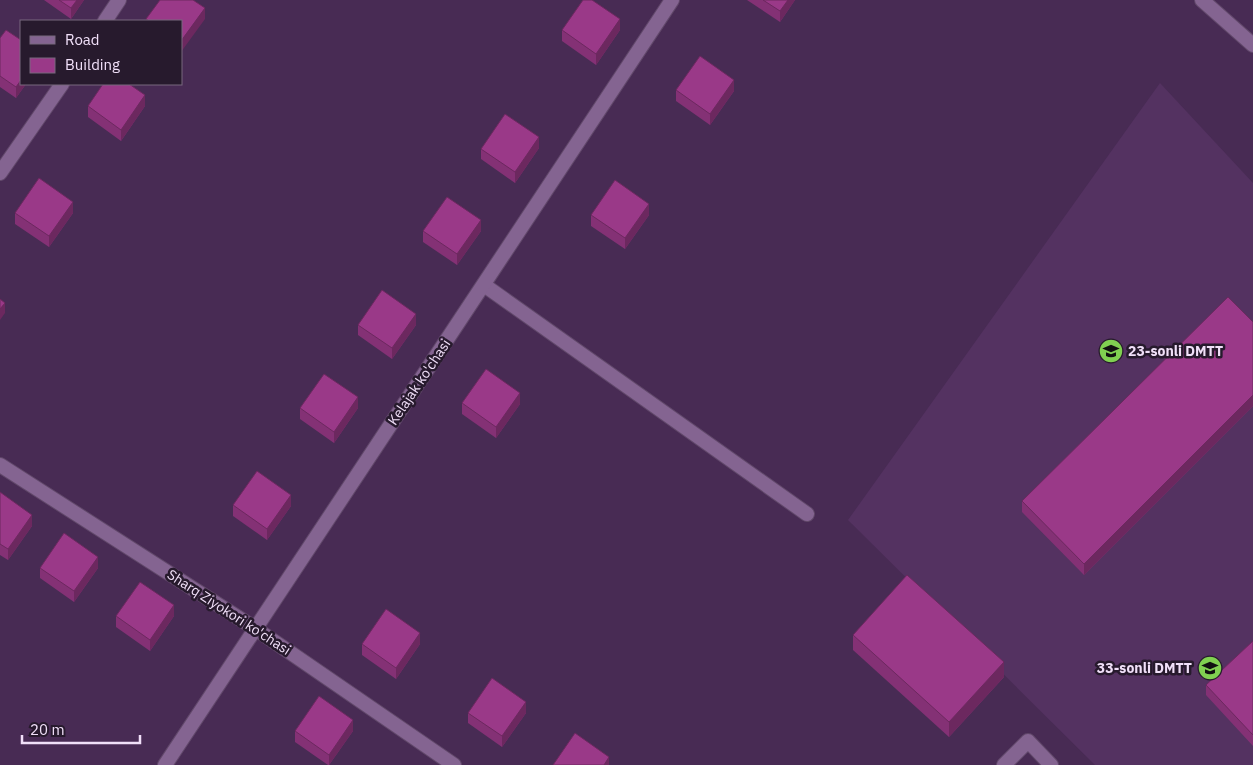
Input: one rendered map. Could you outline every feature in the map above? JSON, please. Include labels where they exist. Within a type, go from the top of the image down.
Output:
[{"type":"street","points":[[106,20],[119,0]]},
{"type":"street","name":"Kelajak ko'chasi","points":[[165,765],[672,0]]},
{"type":"street","points":[[1202,0],[1253,45]]},
{"type":"street","points":[[0,173],[61,85]]},
{"type":"street","points":[[484,285],[808,514]]},
{"type":"street","name":"Sharq Ziyokori ko'chasi","points":[[0,465],[256,628],[454,765]]},
{"type":"street","points":[[1004,765],[1028,741],[1052,765]]},
{"type":"shaded area","name":"23-sonli DMTT","points":[[1160,83],[1253,183],[1253,765],[1095,765],[848,520]]},
{"type":"building","points":[[59,0],[77,0],[71,8]]},
{"type":"building","points":[[160,0],[193,0],[205,8],[182,40],[182,20],[146,19]]},
{"type":"building","points":[[583,0],[592,0],[620,19],[596,54],[562,30]]},
{"type":"building","points":[[763,0],[788,0],[780,11]]},
{"type":"building","points":[[6,30],[20,39],[20,81],[16,87],[0,76],[0,38]]},
{"type":"building","points":[[700,56],[734,80],[710,114],[676,90]]},
{"type":"building","points":[[102,85],[130,85],[145,95],[121,130],[88,106]]},
{"type":"building","points":[[505,114],[539,137],[515,172],[481,149]]},
{"type":"building","points":[[39,178],[73,202],[49,236],[15,213]]},
{"type":"building","points":[[615,180],[649,204],[625,238],[591,215]]},
{"type":"building","points":[[447,197],[481,220],[457,254],[423,231]]},
{"type":"building","points":[[382,290],[416,314],[392,348],[358,325]]},
{"type":"building","points":[[1228,297],[1253,322],[1253,395],[1084,564],[1022,501]]},
{"type":"building","points":[[0,299],[5,303],[0,309]]},
{"type":"building","points":[[486,369],[520,393],[496,427],[462,403]]},
{"type":"building","points":[[324,374],[358,397],[334,432],[300,408]]},
{"type":"building","points":[[257,471],[291,495],[267,529],[233,505]]},
{"type":"building","points":[[0,492],[32,515],[8,549],[0,544]]},
{"type":"building","points":[[64,533],[98,557],[74,591],[40,568]]},
{"type":"building","points":[[907,575],[1004,662],[949,722],[853,635]]},
{"type":"building","points":[[140,582],[174,605],[150,640],[116,616]]},
{"type":"building","points":[[386,609],[420,633],[396,668],[362,644]]},
{"type":"building","points":[[1253,641],[1253,735],[1206,685]]},
{"type":"building","points":[[492,678],[526,702],[502,736],[468,713]]},
{"type":"building","points":[[319,696],[353,720],[329,755],[295,731]]},
{"type":"building","points":[[575,733],[609,757],[604,765],[553,765]]},
{"type":"place","name":"23-sonli DMTT","points":[[1111,351]]},
{"type":"place","name":"33-sonli DMTT","points":[[1210,668]]}]
